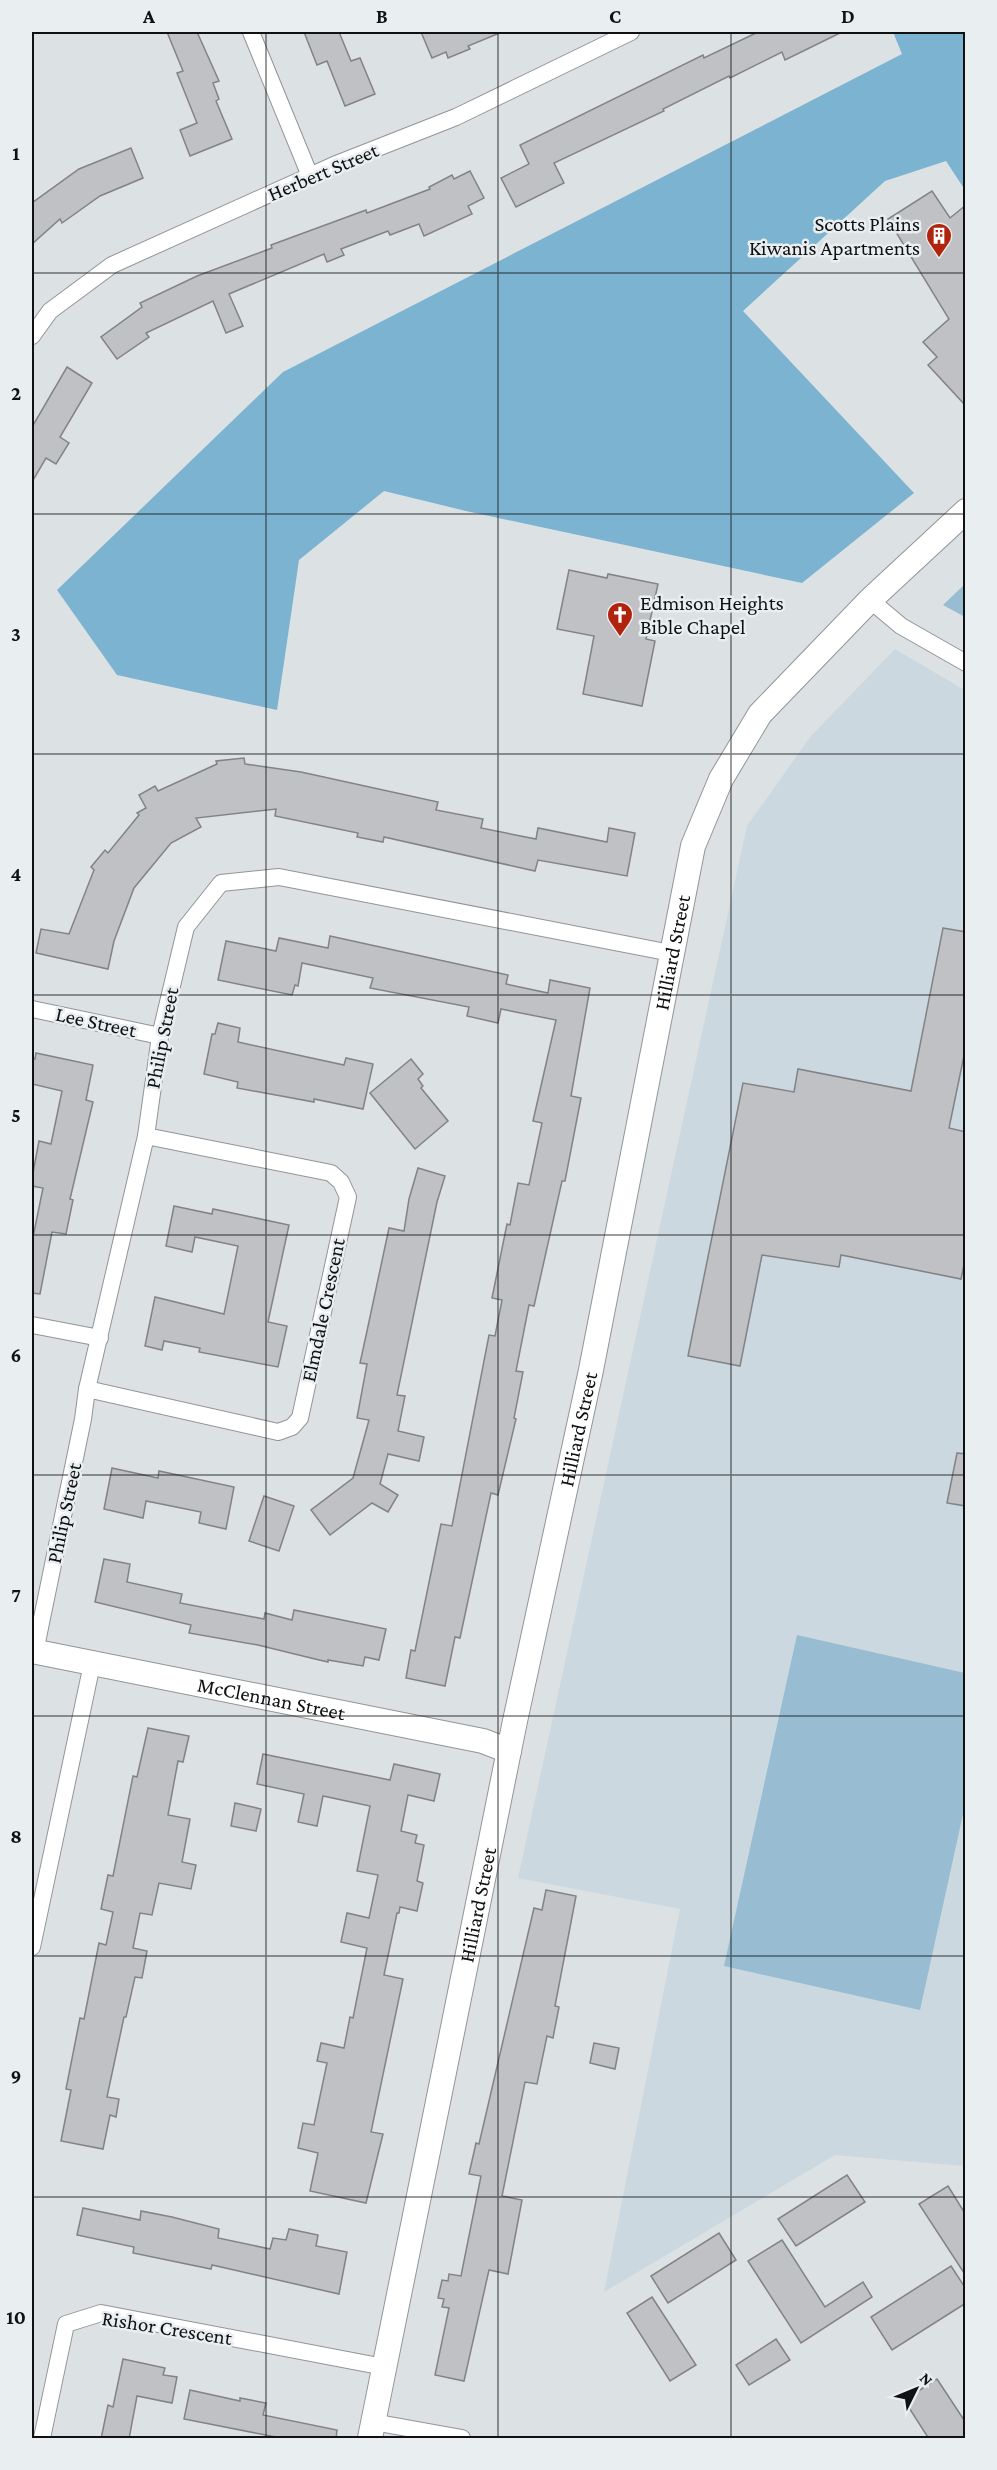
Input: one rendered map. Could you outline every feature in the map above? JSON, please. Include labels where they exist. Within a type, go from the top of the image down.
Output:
[{"type":"street","points":[[251,32],[310,176]]},
{"type":"street","name":"Herbert Street","points":[[32,336],[50,311],[112,266],[310,176],[456,117],[631,32]]},
{"type":"street","name":"Hilliard Street","points":[[371,2430],[509,1751],[593,1358],[693,846],[721,778],[760,714],[870,600],[966,511]]},
{"type":"street","points":[[870,600],[901,626],[966,663]]},
{"type":"street","name":"Philip Street","points":[[33,1652],[83,1419],[87,1389],[146,1136],[160,1036],[186,927],[221,883],[279,877],[671,953]]},
{"type":"street","name":"Lee Street","points":[[32,1009],[160,1036]]},
{"type":"street","name":"Elmdale Crescent","points":[[87,1389],[279,1432],[292,1427],[300,1418],[348,1197],[341,1182],[331,1173],[146,1136]]},
{"type":"street","points":[[32,1325],[100,1338]]},
{"type":"street","name":"McClennan Street","points":[[33,1652],[483,1741],[509,1751]]},
{"type":"street","points":[[32,1947],[92,1664]]},
{"type":"street","name":"Rishor Crescent","points":[[42,2439],[66,2324],[100,2313],[384,2367]]},
{"type":"street","points":[[371,2430],[462,2439]]},
{"type":"shaded area","points":[[893,32],[965,32],[965,190],[946,161],[885,181],[743,311],[914,493],[802,583],[466,511],[384,491],[299,560],[277,710],[117,675],[57,590],[283,372],[902,54]]},
{"type":"shaded area","points":[[965,584],[965,617],[943,605]]},
{"type":"shaded area","points":[[895,649],[966,691],[965,2166],[835,2155],[604,2292],[680,1909],[518,1878],[747,826],[811,736]]},
{"type":"shaded area","points":[[797,1635],[965,1673],[965,1805],[920,2010],[724,1966]]},
{"type":"building","points":[[167,32],[197,32],[219,81],[213,83],[219,99],[216,101],[232,139],[190,156],[180,130],[197,123],[177,73],[183,71]]},
{"type":"building","points":[[304,32],[339,32],[351,61],[360,58],[375,94],[345,106],[327,61],[317,65]]},
{"type":"building","points":[[421,32],[502,32],[468,46],[470,49],[448,58],[446,52],[432,58]]},
{"type":"building","points":[[758,32],[842,32],[785,60],[782,52],[730,78],[729,76],[663,109],[664,111],[554,163],[564,183],[516,207],[501,178],[529,164],[520,145],[703,55],[704,58]]},
{"type":"building","points":[[131,148],[143,178],[100,196],[62,223],[60,219],[32,244],[32,203],[79,169]]},
{"type":"building","points":[[470,171],[484,198],[468,206],[472,214],[424,236],[419,224],[390,235],[388,231],[341,249],[344,255],[327,262],[324,254],[229,294],[243,326],[226,333],[213,301],[146,333],[149,337],[117,359],[101,337],[142,307],[140,303],[197,276],[272,248],[271,245],[430,189],[429,187],[452,175],[454,179]]},
{"type":"building","name":"Scotts Plains Kiwanis Apartments","points":[[932,191],[950,218],[966,205],[966,406],[928,365],[937,357],[923,342],[949,319],[888,219]]},
{"type":"building","points":[[67,367],[92,383],[60,437],[69,443],[56,464],[46,458],[32,482],[32,427]]},
{"type":"building","name":"Edmison Heights Bible Chapel","points":[[569,570],[607,578],[608,574],[658,584],[646,639],[655,641],[642,706],[583,694],[594,636],[557,629]]},
{"type":"building","points":[[244,758],[245,764],[301,772],[438,802],[436,810],[483,819],[481,828],[536,839],[538,828],[607,842],[609,828],[635,833],[627,876],[538,860],[535,871],[384,837],[383,842],[357,837],[358,833],[275,816],[276,809],[196,818],[201,827],[171,843],[134,888],[114,941],[108,969],[36,953],[41,929],[69,934],[94,870],[91,867],[105,850],[108,853],[139,815],[137,813],[146,808],[139,795],[155,786],[158,791],[217,764],[216,761]]},
{"type":"building","points":[[943,928],[966,932],[966,1046],[949,1128],[966,1132],[966,1255],[961,1279],[841,1255],[839,1267],[762,1255],[740,1366],[688,1356],[743,1083],[794,1092],[798,1069],[911,1091]]},
{"type":"building","points":[[330,936],[508,975],[506,984],[548,993],[550,980],[590,988],[571,1096],[581,1098],[565,1181],[562,1181],[534,1306],[529,1305],[516,1371],[523,1372],[514,1418],[516,1419],[498,1495],[491,1493],[460,1638],[455,1637],[445,1686],[406,1678],[411,1650],[415,1651],[441,1524],[452,1526],[489,1335],[495,1336],[502,1300],[492,1298],[507,1224],[510,1225],[518,1183],[529,1185],[542,1123],[533,1121],[556,1020],[501,1009],[498,1023],[467,1016],[469,1007],[370,988],[373,978],[302,963],[298,986],[295,985],[292,995],[218,980],[226,941],[276,951],[279,938],[328,948]]},
{"type":"building","points":[[218,1023],[240,1028],[238,1042],[344,1065],[346,1058],[373,1064],[363,1109],[314,1099],[314,1102],[237,1088],[238,1082],[204,1074],[212,1034],[215,1034]]},
{"type":"building","points":[[36,1053],[93,1065],[86,1100],[93,1102],[70,1199],[73,1200],[66,1234],[52,1232],[40,1294],[32,1293],[32,1242],[43,1188],[32,1186],[32,1178],[39,1141],[51,1144],[62,1091],[32,1084],[32,1058],[35,1059]]},
{"type":"building","points":[[411,1059],[423,1074],[418,1079],[423,1086],[421,1088],[448,1121],[415,1149],[370,1093]]},
{"type":"building","points":[[418,1168],[445,1176],[437,1202],[397,1395],[405,1396],[398,1431],[424,1437],[419,1461],[388,1454],[380,1484],[398,1495],[388,1512],[372,1503],[330,1535],[311,1510],[353,1478],[369,1420],[357,1418],[367,1364],[360,1363],[389,1228],[404,1231],[409,1199]]},
{"type":"building","points":[[174,1206],[212,1214],[213,1209],[289,1225],[268,1322],[287,1326],[278,1367],[199,1352],[200,1348],[164,1341],[162,1350],[145,1346],[155,1297],[224,1314],[238,1246],[195,1237],[192,1252],[166,1246]]},
{"type":"building","points":[[957,1453],[966,1454],[966,1506],[947,1503]]},
{"type":"building","points":[[112,1468],[158,1478],[159,1471],[234,1487],[226,1529],[199,1523],[201,1512],[146,1501],[143,1518],[104,1509]]},
{"type":"building","points":[[264,1496],[294,1506],[279,1551],[249,1541]]},
{"type":"building","points":[[104,1559],[130,1564],[127,1582],[182,1594],[180,1603],[264,1619],[265,1613],[292,1620],[294,1610],[386,1629],[379,1660],[365,1657],[363,1666],[328,1660],[328,1662],[258,1645],[189,1633],[191,1625],[95,1602]]},
{"type":"building","points":[[148,1728],[189,1736],[183,1762],[178,1761],[168,1815],[190,1819],[182,1862],[196,1865],[191,1889],[159,1883],[152,1915],[140,1913],[133,1948],[147,1951],[142,1978],[135,1977],[126,2017],[124,2017],[107,2097],[119,2099],[116,2117],[110,2115],[103,2149],[61,2141],[71,2090],[66,2089],[80,2018],[84,2019],[99,1943],[106,1945],[113,1912],[101,1909],[108,1875],[113,1876],[133,1776],[137,1777]]},
{"type":"building","points":[[263,1754],[390,1780],[394,1764],[440,1774],[434,1801],[408,1795],[401,1831],[417,1835],[415,1843],[424,1845],[417,1881],[423,1883],[417,1911],[400,1907],[397,1913],[384,1975],[403,1979],[371,2132],[383,2134],[366,2203],[310,2191],[318,2153],[298,2148],[303,2123],[314,2125],[327,2063],[317,2061],[321,2043],[344,2048],[350,2017],[353,2018],[367,1948],[341,1942],[347,1913],[369,1918],[378,1875],[357,1871],[370,1806],[323,1796],[317,1826],[298,1822],[304,1794],[257,1784]]},
{"type":"building","points":[[235,1803],[261,1809],[256,1831],[231,1826]]},
{"type":"building","points":[[546,1890],[576,1896],[555,2006],[559,2007],[553,2038],[547,2036],[537,2084],[525,2082],[502,2196],[522,2200],[508,2274],[489,2270],[464,2381],[435,2375],[449,2308],[442,2307],[444,2299],[438,2298],[442,2280],[448,2281],[449,2274],[461,2276],[481,2176],[469,2174],[476,2143],[479,2144],[534,1908],[542,1910]]},
{"type":"building","points":[[594,2043],[619,2048],[615,2069],[590,2063]]},
{"type":"building","points":[[847,2175],[865,2202],[796,2246],[778,2219]]},
{"type":"building","points":[[948,2186],[966,2215],[966,2276],[919,2204]]},
{"type":"building","points":[[83,2208],[140,2220],[141,2211],[172,2217],[219,2229],[218,2238],[270,2249],[273,2238],[286,2240],[289,2229],[318,2235],[316,2246],[347,2252],[339,2294],[212,2265],[211,2269],[133,2253],[134,2247],[77,2235]]},
{"type":"building","points":[[719,2233],[736,2260],[668,2303],[651,2276]]},
{"type":"building","points":[[782,2240],[825,2307],[863,2282],[872,2297],[801,2343],[748,2261]]},
{"type":"building","points":[[951,2266],[966,2289],[966,2303],[892,2350],[871,2317]]},
{"type":"building","points":[[652,2297],[696,2365],[670,2381],[627,2313]]},
{"type":"building","points":[[776,2339],[790,2360],[749,2385],[736,2365]]},
{"type":"building","points":[[123,2359],[165,2368],[163,2375],[177,2377],[172,2403],[137,2396],[129,2439],[101,2439],[108,2405],[113,2407]]},
{"type":"building","points":[[937,2379],[966,2423],[966,2439],[929,2439],[904,2400]]},
{"type":"building","points":[[190,2390],[240,2401],[240,2398],[266,2403],[263,2415],[337,2430],[336,2439],[286,2439],[184,2419]]},
{"type":"place","name":"Scotts Plains Kiwanis Apartments","points":[[939,259]]},
{"type":"place","name":"Edmison Heights Bible Chapel","points":[[620,638]]}]
